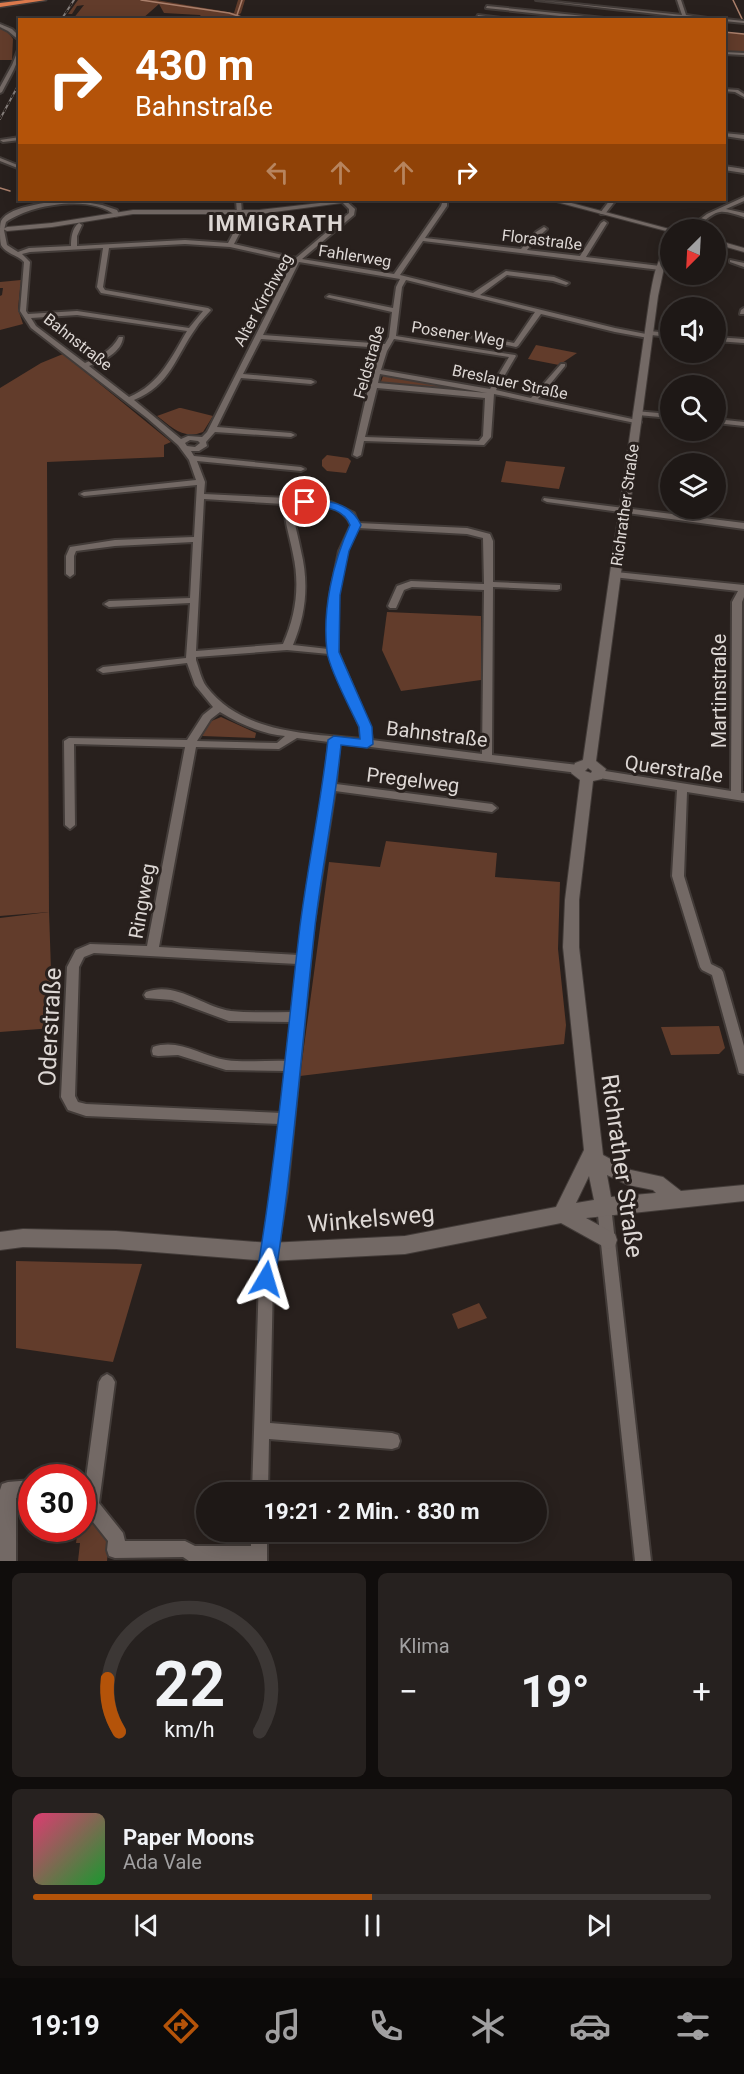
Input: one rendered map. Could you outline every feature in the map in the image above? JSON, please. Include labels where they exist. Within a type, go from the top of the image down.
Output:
[{"type":"highway","points":[[0,4],[26,0]]},
{"type":"highway","points":[[0,4],[43,0]]},
{"type":"street","points":[[479,17],[495,0]]},
{"type":"street","points":[[538,0],[586,3],[686,18],[679,0]]},
{"type":"street","points":[[487,7],[588,18]]},
{"type":"street","points":[[726,20],[742,22]]},
{"type":"street","points":[[0,26],[10,30],[18,38]]},
{"type":"street","points":[[0,92],[18,52]]},
{"type":"street","points":[[726,53],[744,54]]},
{"type":"street","points":[[726,90],[736,91],[744,96]]},
{"type":"street","points":[[726,134],[744,137]]},
{"type":"street","points":[[3,140],[18,138]]},
{"type":"street","points":[[1,159],[18,167]]},
{"type":"street","points":[[726,168],[744,171]]},
{"type":"street","points":[[706,219],[744,199]]},
{"type":"street","points":[[4,227],[10,216],[47,201],[111,212],[243,213],[352,201]]},
{"type":"street","points":[[230,245],[243,213],[238,201]]},
{"type":"street","name":"Feldstraße","points":[[357,455],[377,371],[392,337],[400,277],[444,206],[445,201]]},
{"type":"street","points":[[556,201],[660,227]]},
{"type":"street","points":[[603,213],[612,201]]},
{"type":"street","name":"Alter Kirchweg","points":[[190,441],[211,429],[297,260],[352,214],[352,209],[345,202]]},
{"type":"street","points":[[720,210],[744,215]]},
{"type":"street","points":[[4,227],[52,225],[111,212]]},
{"type":"street","points":[[582,258],[604,223]]},
{"type":"street","points":[[74,248],[74,236],[79,225]]},
{"type":"street","name":"Bahnstraße","points":[[4,227],[3,245],[27,262],[23,311],[33,327],[168,431],[190,441],[201,482],[192,657],[200,685],[219,707],[251,724],[293,736],[588,771]]},
{"type":"street","points":[[523,251],[538,233],[544,230]]},
{"type":"street","name":"Florastraße","points":[[422,239],[660,268]]},
{"type":"street","name":"Fahlerweg","points":[[17,254],[29,250],[185,242],[230,245],[297,260],[400,277],[538,311],[660,335]]},
{"type":"street","points":[[726,245],[744,250]]},
{"type":"street","points":[[105,246],[101,291],[207,309],[191,330],[167,374],[148,391],[128,400]]},
{"type":"street","points":[[732,261],[744,265]]},
{"type":"street","name":"Richrather Straße","points":[[643,1561],[608,1240],[594,1155],[571,947],[572,900],[588,771],[660,268]]},
{"type":"street","points":[[475,295],[506,273],[554,279],[566,283]]},
{"type":"street","points":[[329,297],[396,311]]},
{"type":"street","points":[[452,332],[516,345],[538,311]]},
{"type":"street","points":[[26,316],[77,314],[191,330]]},
{"type":"street","points":[[258,337],[387,346]]},
{"type":"street","name":"Posener Weg","points":[[392,337],[513,356],[491,394]]},
{"type":"street","points":[[83,366],[104,357],[120,342],[121,338]]},
{"type":"street","points":[[726,340],[743,341],[743,351]]},
{"type":"street","points":[[533,400],[563,365]]},
{"type":"street","name":"Breslauer Straße","points":[[377,371],[491,394],[638,417],[660,416]]},
{"type":"street","points":[[239,376],[311,382]]},
{"type":"street","name":"Breslauer Straße","points":[[374,385],[491,394]]},
{"type":"street","points":[[362,439],[481,443],[487,437],[491,394]]},
{"type":"street","points":[[726,422],[744,424]]},
{"type":"street","points":[[211,429],[291,435]]},
{"type":"street","name":"Alter Kirchweg","points":[[190,441],[202,446],[194,453]]},
{"type":"street","points":[[194,453],[301,469]]},
{"type":"street","points":[[84,494],[201,482]]},
{"type":"street","points":[[201,496],[332,504],[351,515],[356,525]]},
{"type":"street","points":[[287,647],[301,609],[302,583],[297,550],[287,513],[288,500]]},
{"type":"street","points":[[547,500],[744,526]]},
{"type":"street","points":[[356,525],[467,531],[487,536],[489,541],[488,759]]},
{"type":"street","points":[[356,525],[344,551],[334,595],[333,652],[365,727],[367,744]]},
{"type":"street","points":[[70,573],[70,555],[73,549],[115,543],[198,539]]},
{"type":"street","points":[[616,575],[744,589]]},
{"type":"street","points":[[393,606],[400,588],[411,584],[557,587]]},
{"type":"street","name":"Martinstraße","points":[[740,796],[737,602],[744,589]]},
{"type":"street","points":[[109,604],[195,600]]},
{"type":"street","points":[[103,670],[192,657],[287,647],[333,652]]},
{"type":"street","name":"Ringweg","points":[[219,707],[207,717],[190,745],[152,951],[305,960]]},
{"type":"street","name":"Bahnstraße","points":[[190,745],[279,746],[293,736]]},
{"type":"street","points":[[260,1482],[266,1279],[280,1192],[291,1066],[310,912],[330,788],[334,740]]},
{"type":"street","points":[[70,825],[69,741],[190,745]]},
{"type":"street","name":"Querstraße","points":[[588,771],[740,796]]},
{"type":"street","name":"Pregelweg","points":[[330,788],[492,808]]},
{"type":"street","points":[[682,788],[678,876],[706,967],[717,972],[744,1069]]},
{"type":"street","name":"Oderstraße","points":[[152,951],[94,948],[85,949],[77,957],[74,967],[68,1097],[73,1106],[96,1111],[287,1119]]},
{"type":"street","points":[[150,995],[172,995],[230,1016],[297,1017]]},
{"type":"street","points":[[158,1051],[178,1050],[226,1065],[291,1066]]},
{"type":"street","points":[[608,1240],[562,1214],[594,1155],[628,1178],[657,1182],[678,1199]]},
{"type":"street","name":"Winkelsweg","points":[[0,1241],[23,1238],[116,1240],[269,1252],[405,1245],[604,1206],[744,1192]]},
{"type":"street","points":[[92,1464],[107,1382]]},
{"type":"street","points":[[261,1430],[392,1441]]},
{"type":"street","points":[[9,1561],[8,1490],[18,1489]]},
{"type":"street","points":[[96,1513],[117,1539],[115,1556],[185,1549],[193,1554],[259,1558],[259,1542]]},
{"type":"shaded area","points":[[78,0],[156,0],[234,13],[238,0],[245,0],[241,13],[235,18],[202,18],[200,15],[164,13],[159,4],[143,18],[74,18],[84,5],[77,6],[72,14],[68,14]]},
{"type":"shaded area","points":[[0,28],[8,32],[13,39],[12,60],[0,60]]},
{"type":"shaded area","points":[[726,32],[744,34],[744,53],[726,52]]},
{"type":"shaded area","points":[[21,280],[18,309],[23,324],[0,330],[0,296],[3,288],[0,288],[0,282]]},
{"type":"shaded area","points":[[536,345],[577,353],[559,365],[528,359]]},
{"type":"shaded area","points":[[63,354],[171,442],[164,445],[164,457],[47,462],[49,912],[0,916],[0,388],[41,363]]},
{"type":"shaded area","points":[[388,375],[482,393],[380,384],[383,376]]},
{"type":"shaded area","points":[[179,408],[213,416],[203,432],[189,434],[178,431],[157,416]]},
{"type":"shaded area","points":[[327,455],[348,458],[351,461],[346,473],[327,471],[322,466],[322,460]]},
{"type":"shaded area","points":[[506,461],[565,467],[559,489],[501,482]]},
{"type":"shaded area","points":[[387,612],[481,616],[481,680],[401,691],[382,650]]},
{"type":"shaded area","points":[[221,717],[256,733],[255,738],[202,736],[209,722]]},
{"type":"shaded area","points":[[386,841],[497,853],[495,877],[560,882],[558,949],[566,1025],[564,1044],[300,1076],[329,862],[380,867]]},
{"type":"shaded area","points":[[49,912],[53,1028],[0,1032],[0,918]]},
{"type":"shaded area","points":[[719,1026],[725,1048],[719,1054],[671,1055],[661,1027]]},
{"type":"shaded area","points":[[16,1261],[142,1264],[113,1362],[16,1348]]},
{"type":"shaded area","points":[[479,1303],[487,1318],[458,1329],[452,1314]]},
{"type":"shaded area","points":[[96,1525],[109,1540],[107,1561],[78,1561],[80,1543],[76,1543],[96,1542]]},
{"type":"waterway","points":[[141,0],[229,13],[245,18]]},
{"type":"waterway","points":[[237,15],[242,0]]},
{"type":"waterway","points":[[733,0],[744,23]]},
{"type":"waterway","points":[[726,32],[744,34]]},
{"type":"waterway","points":[[0,188],[10,191]]},
{"type":"railway","points":[[62,18],[74,0]]},
{"type":"railway","points":[[0,119],[18,86]]},
{"type":"district","name":"IMMIGRATH","points":[[276,223]]},
{"type":"route","points":[[266,1279],[280,1192],[291,1066],[308,923],[330,788],[334,740],[367,744],[365,727],[333,652],[334,595],[344,551],[356,525],[351,515],[339,507],[332,504],[305,502]]}]
